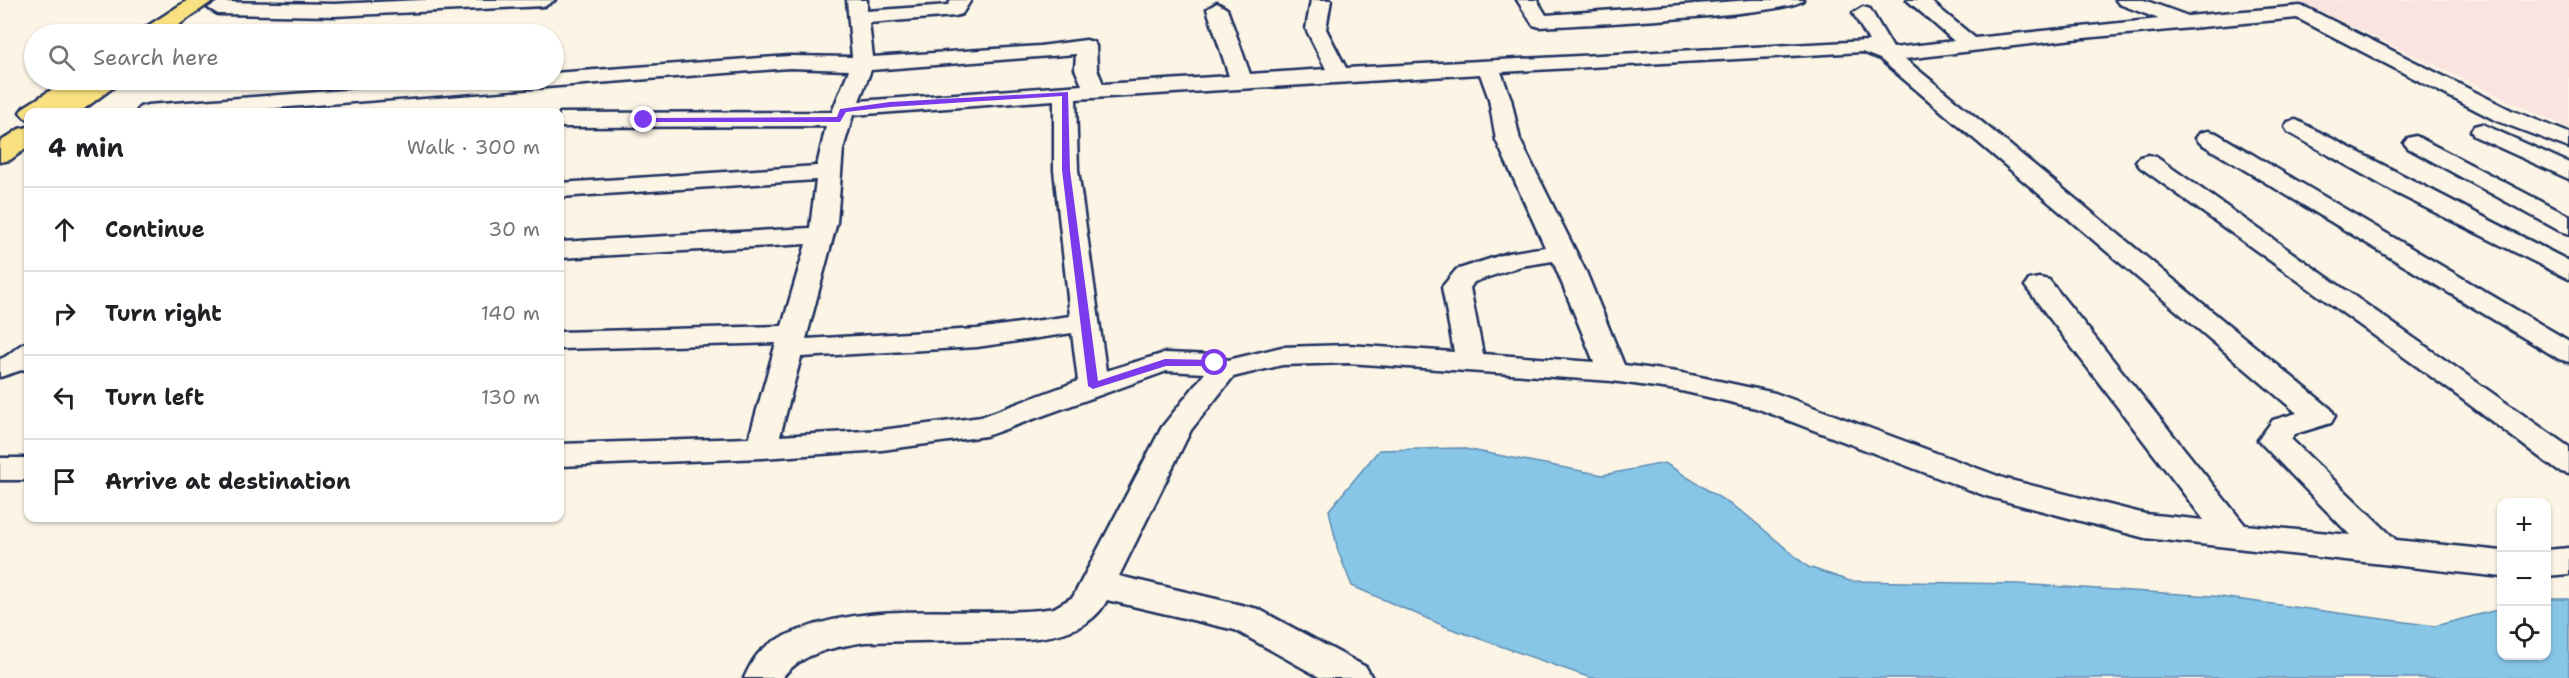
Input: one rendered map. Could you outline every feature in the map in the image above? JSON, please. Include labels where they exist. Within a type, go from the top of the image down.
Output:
[{"type":"main road","points":[[172,24],[217,3]]},
{"type":"main road","points":[[191,24],[217,3]]},
{"type":"main road","points":[[39,108],[67,90]]},
{"type":"main road","points":[[68,108],[96,90]]},
{"type":"main road","points":[[0,134],[24,118]]},
{"type":"main road","points":[[0,154],[24,138]]},
{"type":"street","points":[[217,3],[334,10],[545,0]]},
{"type":"street","points":[[762,448],[776,386],[791,342],[821,235],[831,149],[841,115],[862,64],[864,34],[858,9],[956,10],[962,0]]},
{"type":"street","points":[[1321,0],[1316,29],[1339,75]]},
{"type":"street","points":[[1527,0],[1555,42]]},
{"type":"street","points":[[1600,0],[1612,16]]},
{"type":"street","points":[[564,120],[841,115],[890,104],[1488,67],[1555,42],[1612,16],[1707,5],[1793,0]]},
{"type":"street","points":[[1917,0],[1972,46]]},
{"type":"street","points":[[2126,0],[2190,24]]},
{"type":"street","points":[[1217,9],[1242,81]]},
{"type":"street","points":[[1887,55],[2073,33],[2190,24],[2300,12],[2503,115],[2569,141]]},
{"type":"street","points":[[1863,13],[1887,55]]},
{"type":"street","points":[[1555,42],[1865,46],[1887,55],[2320,416],[2284,428],[2274,440],[2387,552]]},
{"type":"street","points":[[564,78],[789,62],[862,64],[1040,52],[1086,46],[1086,69],[1096,92]]},
{"type":"street","points":[[1488,67],[1500,99],[1508,140],[1561,252],[1573,272],[1601,338],[1612,372]]},
{"type":"street","points":[[198,108],[424,90]]},
{"type":"street","points":[[413,108],[424,90]]},
{"type":"street","points":[[1065,94],[1066,170],[1077,274],[1087,322],[1093,386]]},
{"type":"street","points":[[2296,127],[2403,187],[2569,271]]},
{"type":"street","points":[[2482,131],[2569,172]]},
{"type":"street","points":[[2208,138],[2569,353]]},
{"type":"street","points":[[2416,143],[2569,226]]},
{"type":"street","points":[[2148,162],[2465,386],[2569,463]]},
{"type":"street","points":[[564,190],[829,172]]},
{"type":"street","points":[[564,250],[821,235]]},
{"type":"street","points":[[1470,363],[1456,287],[1465,276],[1517,259],[1561,252]]},
{"type":"street","points":[[2039,286],[2235,536]]},
{"type":"street","points":[[564,340],[791,342],[977,338],[1087,322]]},
{"type":"street","points":[[763,678],[767,666],[788,651],[813,638],[837,631],[898,627],[1040,625],[1073,616],[1086,606],[1178,427],[1223,370],[1282,356],[1348,354],[1612,372],[1677,381],[1764,400],[1998,488],[2145,526],[2497,563]]},
{"type":"street","points":[[564,455],[762,448],[882,440],[986,426],[1093,386],[1165,363],[1215,363],[1223,370]]},
{"type":"street","points":[[0,469],[24,469]]},
{"type":"street","points":[[2551,563],[2569,561]]},
{"type":"street","points":[[1096,584],[1245,619],[1353,678]]},
{"type":"shaded area","points":[[2297,0],[2569,0],[2569,128],[2535,113]]},
{"type":"water","points":[[1460,448],[1603,475],[1665,463],[1744,513],[1808,567],[1850,581],[2017,584],[2213,596],[2435,626],[2497,610],[2497,660],[2551,660],[2551,599],[2569,599],[2569,678],[1591,678],[1449,628],[1352,586],[1338,551],[1329,510],[1379,450]]},
{"type":"route","points":[[644,120],[840,119],[842,110],[890,104],[1065,94],[1066,170],[1077,274],[1087,322],[1093,386],[1165,363],[1215,363]]}]
